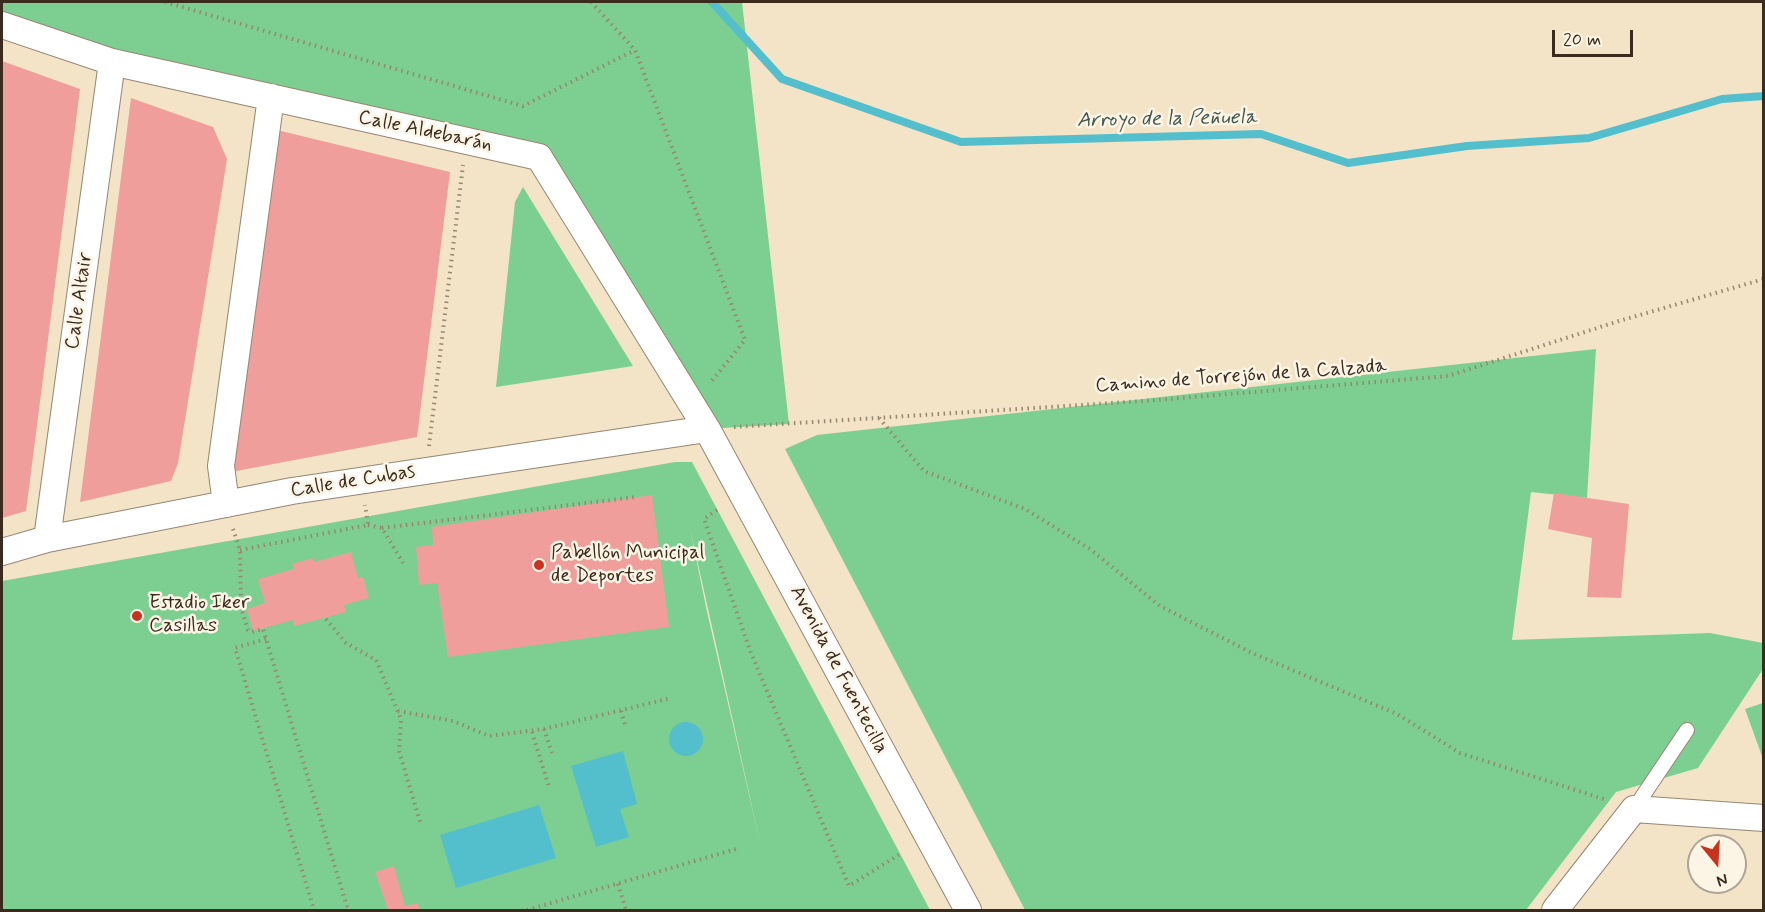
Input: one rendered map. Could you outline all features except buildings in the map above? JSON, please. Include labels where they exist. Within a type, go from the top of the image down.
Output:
[{"type":"street","name":"Calle Aldebarán","points":[[2,25],[112,62],[539,157],[707,429]]},
{"type":"street","name":"Calle Altair","points":[[47,539],[112,62]]},
{"type":"street","points":[[226,504],[221,466],[271,98]]},
{"type":"street","name":"Calle de Cubas","points":[[2,552],[47,539],[226,504],[360,481],[707,429]]},
{"type":"street","name":"Avenida de Fuentecilla","points":[[707,429],[968,910]]},
{"type":"street","points":[[1564,907],[1634,809],[1764,818]]},
{"type":"lane","points":[[1634,809],[1687,730]]},
{"type":"path","points":[[165,2],[523,106],[635,50]]},
{"type":"path","points":[[591,2],[635,50],[745,340],[693,405]]},
{"type":"path","points":[[426,471],[466,141]]},
{"type":"path","name":"Camino de Torrejón de la Calzada","points":[[707,429],[1144,401],[1448,376],[1619,321],[1764,279]]},
{"type":"path","points":[[879,418],[924,471],[1024,509],[1090,549],[1160,606],[1252,653],[1397,714],[1460,753],[1634,809]]},
{"type":"path","points":[[360,481],[368,525]]},
{"type":"path","points":[[240,550],[368,525],[382,528],[636,497]]},
{"type":"path","points":[[226,504],[240,550],[241,607],[248,630],[252,633],[263,629],[348,910]]},
{"type":"path","points":[[717,510],[704,519],[751,653],[849,886],[900,854]]},
{"type":"path","points":[[382,528],[403,563]]},
{"type":"path","points":[[326,619],[346,642],[376,660],[401,719],[399,751],[421,825]]},
{"type":"path","points":[[266,639],[235,648],[314,910]]},
{"type":"path","points":[[398,711],[453,721],[489,736],[532,732],[671,698]]},
{"type":"path","points":[[621,711],[626,728]]},
{"type":"path","points":[[544,729],[552,753]]},
{"type":"path","points":[[532,732],[549,787]]},
{"type":"path","points":[[527,910],[736,849]]},
{"type":"path","points":[[618,884],[626,910]]},
{"type":"green space","points":[[2,2],[742,2],[789,424],[707,429],[539,157],[2,27]]},
{"type":"green space","points":[[523,187],[633,366],[496,387],[515,202]]},
{"type":"green space","points":[[1596,349],[1587,498],[1531,492],[1512,640],[1710,633],[1763,643],[1763,669],[1698,768],[1616,792],[1526,910],[1025,910],[785,449],[817,435]]},
{"type":"green space","points":[[675,462],[692,462],[930,910],[2,910],[2,581]],"holes":[[[690,528],[761,847],[706,607]]]},
{"type":"green space","points":[[1764,703],[1763,759],[1745,709]]},
{"type":"water","points":[[686,722],[698,727],[703,739],[698,751],[686,756],[674,751],[669,739],[674,727]]},
{"type":"water","points":[[623,751],[637,804],[620,809],[629,837],[596,847],[571,766]]},
{"type":"water","points":[[539,805],[556,858],[456,888],[440,835]]},
{"type":"waterway","name":"Arroyo de la Peñuela","points":[[712,2],[782,79],[961,142],[1261,134],[1348,163],[1467,146],[1589,138],[1722,99],[1764,96]]},
{"type":"place","name":"Pabellón Municipal de Deportes","points":[[539,565]]},
{"type":"place","name":"Estadio Iker Casillas","points":[[137,616]]}]
